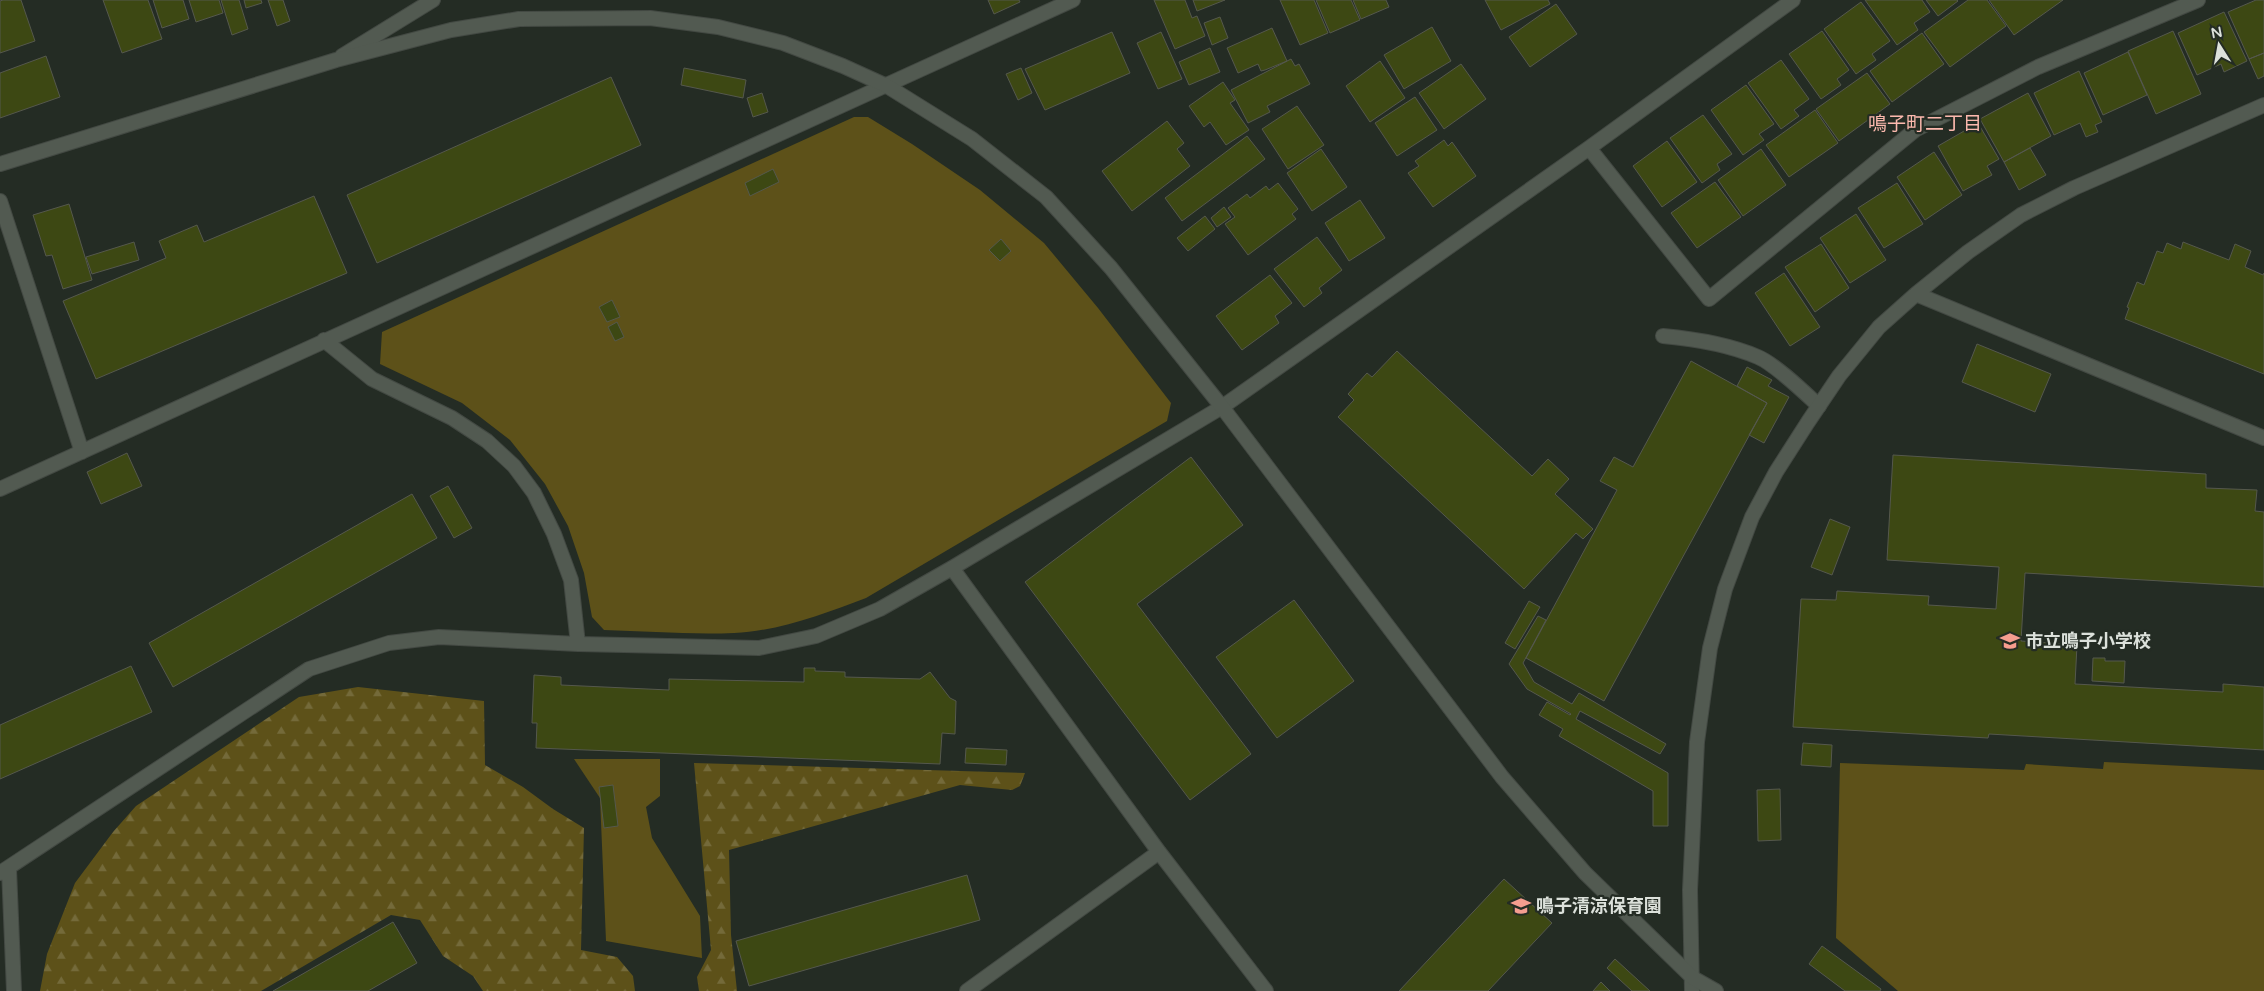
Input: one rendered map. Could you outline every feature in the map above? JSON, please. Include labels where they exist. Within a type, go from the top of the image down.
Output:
[{"type":"street","points":[[336,60],[433,0]]},
{"type":"street","points":[[0,489],[1073,0]]},
{"type":"street","points":[[14,991],[5,871],[309,669],[389,643],[438,638],[578,644],[759,648],[825,632],[880,609],[1222,407],[1589,148],[1793,0]]},
{"type":"street","points":[[1589,148],[1709,299],[1915,130],[2038,67],[2198,0]]},
{"type":"street","points":[[0,164],[336,60],[451,30],[519,19],[650,18],[718,27],[783,43],[844,66],[887,86],[972,139],[1046,197],[1111,268],[1222,407],[1502,777],[1585,873],[1693,985],[1716,991]]},
{"type":"street","points":[[1693,985],[1690,890],[1697,742],[1710,648],[1725,589],[1752,518],[1776,472],[1818,406],[1839,376],[1879,327],[1968,252],[2021,215],[2074,188],[2264,104]]},
{"type":"street","points":[[0,201],[82,452]]},
{"type":"street","points":[[1916,294],[2264,438]]},
{"type":"street","points":[[1663,336],[1705,340],[1760,357],[1800,388],[1818,406]]},
{"type":"street","points":[[324,340],[372,379],[452,418],[487,441],[514,466],[534,493],[554,534],[571,580],[578,644]]},
{"type":"street","points":[[952,568],[1159,852],[1266,991]]},
{"type":"street","points":[[967,991],[1159,852]]},
{"type":"green space","points":[[854,117],[868,117],[912,144],[980,190],[1044,243],[1098,308],[1171,403],[1167,421],[866,598],[818,616],[751,632],[702,634],[604,630],[592,617],[584,573],[568,526],[545,484],[510,440],[462,403],[380,364],[382,332]]},
{"type":"green space","points":[[358,687],[484,701],[485,765],[523,787],[553,809],[584,828],[581,950],[617,957],[633,976],[635,991],[483,991],[473,976],[443,956],[420,920],[391,915],[261,991],[40,991],[47,954],[75,883],[113,832],[136,806],[299,697]]},
{"type":"green space","points":[[574,759],[660,759],[660,796],[646,807],[652,838],[700,916],[702,958],[606,941],[600,798]]},
{"type":"green space","points":[[2104,762],[2264,770],[2264,991],[1898,991],[1836,938],[1840,763],[2024,770],[2026,764],[2103,769]]},
{"type":"green space","points":[[694,763],[1025,773],[1020,786],[1012,790],[960,785],[729,850],[731,935],[737,991],[699,991],[697,977],[711,950]]},
{"type":"building","points":[[21,0],[35,41],[0,53],[0,1]]},
{"type":"building","points":[[103,0],[148,0],[162,39],[122,53]]},
{"type":"building","points":[[153,0],[183,0],[189,19],[162,28]]},
{"type":"building","points":[[189,0],[219,0],[223,13],[196,22]]},
{"type":"building","points":[[221,0],[239,0],[248,29],[232,35]]},
{"type":"building","points":[[244,0],[261,0],[262,3],[246,8]]},
{"type":"building","points":[[268,0],[283,0],[290,21],[277,26]]},
{"type":"building","points":[[988,0],[1019,0],[1020,2],[994,14]]},
{"type":"building","points":[[1154,0],[1185,0],[1192,18],[1197,16],[1205,36],[1175,49]]},
{"type":"building","points":[[1193,0],[1225,0],[1197,11]]},
{"type":"building","points":[[1280,0],[1314,0],[1328,33],[1300,45]]},
{"type":"building","points":[[1316,0],[1351,0],[1360,20],[1330,33]]},
{"type":"building","points":[[1353,0],[1386,0],[1389,7],[1361,19]]},
{"type":"building","points":[[1485,0],[1548,0],[1550,4],[1501,30]]},
{"type":"building","points":[[1865,0],[1922,0],[1930,12],[1914,23],[1918,30],[1897,45]]},
{"type":"building","points":[[1926,0],[1957,0],[1958,1],[1938,16]]},
{"type":"building","points":[[1968,0],[1987,0],[2006,26],[1950,67],[1924,32]]},
{"type":"building","points":[[1989,0],[2063,0],[2014,35]]},
{"type":"building","points":[[2256,0],[2264,0],[2264,53],[2249,59],[2228,12]]},
{"type":"building","points":[[1861,2],[1890,41],[1872,54],[1876,60],[1856,74],[1824,29]]},
{"type":"building","points":[[1556,4],[1577,34],[1530,67],[1509,37]]},
{"type":"building","points":[[2224,12],[2247,61],[2224,72],[2221,64],[2197,75],[2178,33]]},
{"type":"building","points":[[1220,17],[1228,38],[1212,45],[1204,23]]},
{"type":"building","points":[[1432,27],[1451,61],[1404,89],[1384,55]]},
{"type":"building","points":[[1272,28],[1287,61],[1261,71],[1258,64],[1238,73],[1227,48]]},
{"type":"building","points":[[1822,31],[1849,70],[1837,79],[1841,85],[1821,99],[1789,54]]},
{"type":"building","points":[[2173,31],[2201,94],[2156,114],[2128,51]]},
{"type":"building","points":[[1112,32],[1130,73],[1045,110],[1025,69]]},
{"type":"building","points":[[1161,32],[1182,79],[1158,89],[1137,43]]},
{"type":"building","points":[[1922,33],[1944,64],[1892,102],[1870,71]]},
{"type":"building","points":[[1210,48],[1220,72],[1189,85],[1179,62]]},
{"type":"building","points":[[2128,52],[2147,95],[2103,115],[2084,73]]},
{"type":"building","points":[[2264,53],[2264,76],[2258,79],[2249,59]]},
{"type":"building","points":[[46,56],[60,97],[0,118],[0,73]]},
{"type":"building","points":[[1291,59],[1295,66],[1299,64],[1310,84],[1267,106],[1270,112],[1248,123],[1231,90]]},
{"type":"building","points":[[1781,60],[1809,99],[1794,110],[1799,116],[1781,129],[1748,83]]},
{"type":"building","points":[[1380,61],[1405,98],[1370,122],[1346,86]]},
{"type":"building","points":[[1461,64],[1486,99],[1444,129],[1419,93]]},
{"type":"building","points":[[684,68],[746,80],[743,98],[681,85]]},
{"type":"building","points":[[1021,68],[1032,93],[1018,100],[1006,74]]},
{"type":"building","points":[[2079,71],[2102,122],[2095,125],[2098,132],[2086,137],[2080,123],[2054,135],[2034,93]]},
{"type":"building","points":[[1867,73],[1890,104],[1839,141],[1816,109]]},
{"type":"building","points":[[611,77],[641,145],[377,263],[347,195]]},
{"type":"building","points":[[1223,82],[1235,100],[1230,103],[1249,130],[1226,145],[1210,122],[1204,127],[1189,106]]},
{"type":"building","points":[[1746,85],[1774,124],[1759,134],[1764,140],[1743,155],[1711,110]]},
{"type":"building","points":[[762,93],[768,112],[753,117],[747,98]]},
{"type":"building","points":[[2028,93],[2051,136],[2004,162],[1980,119]]},
{"type":"building","points":[[1415,97],[1437,130],[1397,156],[1375,123]]},
{"type":"building","points":[[1297,106],[1324,145],[1288,169],[1262,129]]},
{"type":"building","points":[[1815,110],[1838,143],[1789,177],[1766,145]]},
{"type":"building","points":[[1703,115],[1732,154],[1717,164],[1720,170],[1702,183],[1670,138]]},
{"type":"building","points":[[1167,121],[1184,143],[1177,149],[1190,166],[1132,211],[1102,171]]},
{"type":"building","points":[[1978,123],[1999,159],[1987,166],[1992,175],[1963,191],[1938,146]]},
{"type":"building","points":[[1247,136],[1265,159],[1182,221],[1165,198]]},
{"type":"building","points":[[1444,140],[1448,146],[1452,142],[1476,176],[1433,207],[1408,173],[1419,166],[1415,161]]},
{"type":"building","points":[[1667,141],[1697,182],[1662,207],[1633,166]]},
{"type":"building","points":[[2030,148],[2046,175],[2019,190],[2004,162]]},
{"type":"building","points":[[1321,149],[1347,187],[1312,211],[1287,173]]},
{"type":"building","points":[[1761,149],[1786,185],[1743,216],[1718,180]]},
{"type":"building","points":[[1934,152],[1962,195],[1925,220],[1897,177]]},
{"type":"building","points":[[773,169],[779,182],[750,196],[745,183]]},
{"type":"building","points":[[1715,182],[1741,217],[1697,248],[1671,213]]},
{"type":"building","points":[[1278,183],[1298,209],[1292,214],[1296,219],[1248,255],[1225,224],[1235,217],[1228,208],[1247,194],[1250,198],[1266,186],[1269,190]]},
{"type":"building","points":[[1897,183],[1923,224],[1884,248],[1858,208]]},
{"type":"building","points":[[314,196],[347,273],[96,379],[63,301],[166,258],[159,241],[197,225],[204,242]]},
{"type":"building","points":[[1360,200],[1385,238],[1349,261],[1325,223]]},
{"type":"building","points":[[69,204],[92,280],[63,289],[52,255],[46,256],[33,215]]},
{"type":"building","points":[[1224,207],[1231,217],[1217,227],[1211,218]]},
{"type":"building","points":[[1856,214],[1886,260],[1850,283],[1820,238]]},
{"type":"building","points":[[1205,216],[1215,229],[1188,251],[1177,238]]},
{"type":"building","points":[[1317,237],[1342,270],[1319,288],[1322,293],[1304,307],[1274,269]]},
{"type":"building","points":[[1001,239],[1011,251],[1000,261],[989,250]]},
{"type":"building","points":[[134,242],[139,260],[92,274],[86,257]]},
{"type":"building","points":[[2183,242],[2229,260],[2235,244],[2251,251],[2245,267],[2263,275],[2264,273],[2264,374],[2125,319],[2129,308],[2127,307],[2137,282],[2144,285],[2157,251],[2163,253],[2167,243],[2181,249]]},
{"type":"building","points":[[1821,244],[1849,288],[1815,312],[1785,267]]},
{"type":"building","points":[[1784,273],[1820,327],[1790,346],[1755,293]]},
{"type":"building","points":[[1270,275],[1292,303],[1275,316],[1279,323],[1242,350],[1216,316]]},
{"type":"building","points":[[612,300],[620,317],[607,322],[599,307]]},
{"type":"building","points":[[617,322],[624,337],[615,341],[608,327]]},
{"type":"building","points":[[1977,344],[2051,374],[2035,412],[1962,382]]},
{"type":"building","points":[[1397,351],[1532,476],[1548,459],[1569,479],[1555,494],[1593,529],[1583,539],[1576,533],[1524,589],[1338,417],[1354,400],[1348,394],[1367,373],[1372,377]]},
{"type":"building","points":[[1691,361],[1767,403],[1604,701],[1526,658],[1617,490],[1600,481],[1614,457],[1633,467]]},
{"type":"building","points":[[1747,367],[1772,380],[1768,386],[1789,397],[1764,443],[1749,435],[1767,403],[1737,386]]},
{"type":"building","points":[[127,453],[142,486],[101,504],[87,472]]},
{"type":"building","points":[[1893,455],[2206,474],[2206,488],[2257,490],[2255,511],[2264,512],[2264,587],[2025,573],[2021,641],[2077,645],[2075,684],[2223,692],[2223,684],[2264,687],[2264,750],[1989,734],[1988,738],[1793,727],[1801,599],[1836,600],[1837,591],[1929,596],[1928,605],[1996,609],[1999,567],[1887,560]]},
{"type":"building","points":[[1191,457],[1243,525],[1137,604],[1251,754],[1190,800],[1025,582]]},
{"type":"building","points":[[448,486],[472,528],[454,538],[430,496]]},
{"type":"building","points":[[412,494],[437,538],[173,687],[149,643]]},
{"type":"building","points":[[1830,519],[1850,527],[1832,575],[1811,567]]},
{"type":"building","points":[[1294,600],[1354,681],[1277,738],[1216,657]]},
{"type":"building","points":[[1529,601],[1540,607],[1515,649],[1505,643]]},
{"type":"building","points":[[1538,616],[1546,620],[1523,663],[1534,682],[1572,704],[1579,693],[1666,744],[1660,754],[1580,711],[1576,719],[1668,773],[1668,826],[1653,826],[1653,791],[1559,736],[1563,729],[1539,715],[1547,702],[1571,714],[1527,689],[1509,664]]},
{"type":"building","points":[[2093,658],[2105,658],[2105,661],[2125,661],[2124,683],[2092,681]]},
{"type":"building","points":[[131,666],[152,712],[0,779],[0,725]]},
{"type":"building","points":[[804,668],[815,668],[815,671],[845,672],[845,677],[920,679],[930,672],[950,698],[956,701],[955,734],[942,733],[940,764],[536,748],[537,723],[532,723],[534,675],[561,677],[561,685],[669,690],[669,679],[804,682]]},
{"type":"building","points":[[1803,743],[1832,745],[1831,767],[1801,765]]},
{"type":"building","points":[[966,748],[1007,750],[1006,765],[965,763]]},
{"type":"building","points":[[613,785],[618,826],[604,828],[599,787]]},
{"type":"building","points":[[1780,789],[1781,840],[1758,841],[1757,790]]},
{"type":"building","points":[[967,875],[980,920],[749,986],[736,941]]},
{"type":"building","points":[[1504,879],[1552,923],[1488,991],[1399,991]]},
{"type":"building","points":[[393,922],[417,963],[368,991],[273,991]]},
{"type":"building","points":[[1822,946],[1881,989],[1880,991],[1845,991],[1809,964]]},
{"type":"building","points":[[1615,959],[1650,991],[1632,991],[1607,968]]},
{"type":"building","points":[[1601,982],[1610,991],[1593,991]]},
{"type":"place","name":"市立鳴子小学校","points":[[2010,641]]},
{"type":"place","name":"鳴子清涼保育園","points":[[1521,906]]},
{"type":"district","name":"鳴子町二丁目","points":[[1925,124]]}]
